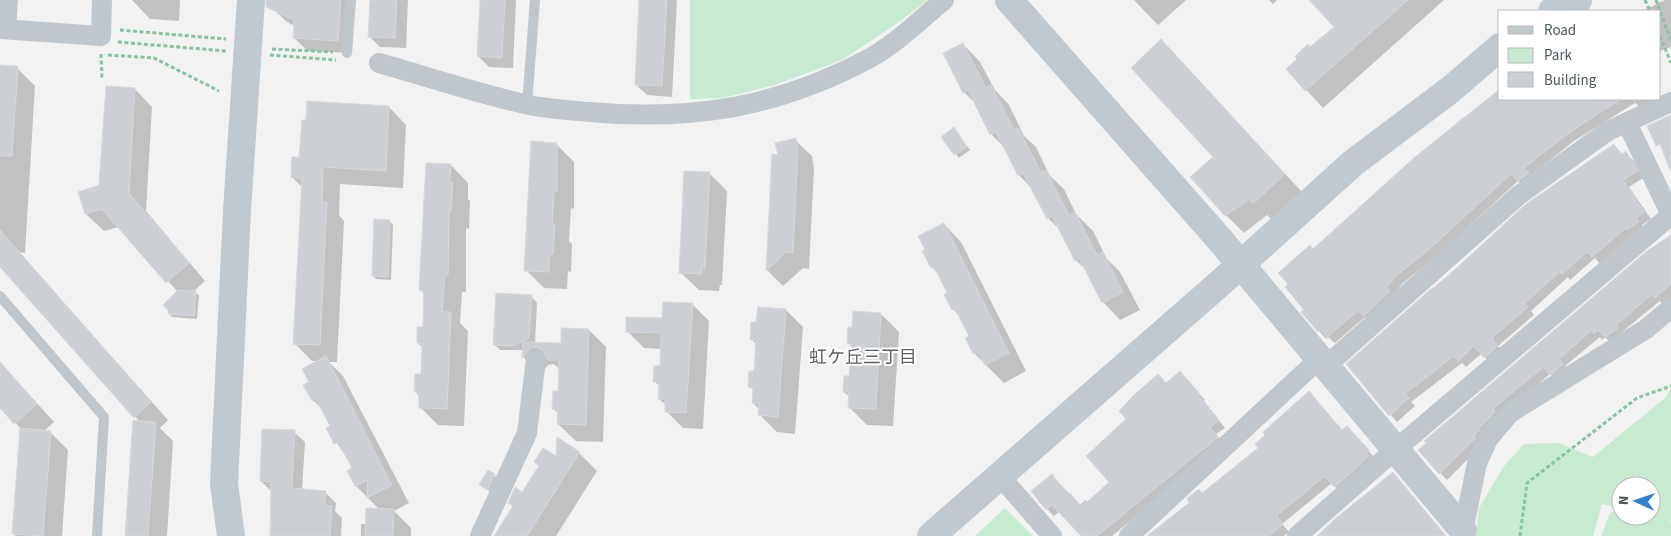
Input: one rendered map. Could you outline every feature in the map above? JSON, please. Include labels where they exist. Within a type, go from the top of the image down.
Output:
[{"type":"street","points":[[8,0],[3,29],[101,45],[102,0]]},
{"type":"street","points":[[231,536],[224,484],[260,45],[251,0]]},
{"type":"street","points":[[380,62],[527,105],[638,116],[723,110],[775,99],[821,82],[871,58],[902,36],[944,0]]},
{"type":"street","points":[[1009,0],[1323,362],[1463,533]]},
{"type":"street","points":[[1554,10],[1578,0]]},
{"type":"street","points":[[930,536],[1353,163],[1450,90],[1498,49]]},
{"type":"street","points":[[1129,536],[1323,362],[1519,195],[1608,131],[1671,102]]},
{"type":"street","points":[[1297,536],[1396,449],[1671,215],[1627,123]]},
{"type":"street","points":[[1463,533],[1477,463],[1488,439],[1510,413],[1646,329],[1671,308]]},
{"type":"street","points":[[480,536],[527,434],[536,359]]},
{"type":"street","points":[[1000,476],[1052,536]]},
{"type":"lane","points":[[347,53],[351,0]]},
{"type":"lane","points":[[527,105],[535,0]]},
{"type":"lane","points":[[0,296],[104,417],[97,536]]},
{"type":"path","points":[[1661,14],[1671,41]]},
{"type":"path","points":[[102,79],[101,45],[115,29],[347,53]]},
{"type":"path","points":[[1661,38],[1671,63]]},
{"type":"path","points":[[101,45],[115,42],[157,45]]},
{"type":"path","points":[[101,45],[154,58],[219,91]]},
{"type":"path","points":[[1520,536],[1527,483],[1637,398],[1671,386]]},
{"type":"green space","points":[[690,0],[928,0],[842,60],[775,85],[723,98],[690,99]]},
{"type":"green space","points":[[1671,389],[1671,522],[1667,521],[1671,523],[1671,536],[1601,536],[1611,513],[1611,526],[1661,526],[1661,476],[1611,476],[1611,506],[1602,504],[1593,536],[1476,536],[1479,508],[1504,466],[1524,444],[1559,443],[1593,457],[1665,398]]},
{"type":"green space","points":[[1005,508],[1033,536],[975,536]]},
{"type":"building","points":[[266,0],[341,0],[338,41],[293,38],[294,20],[266,7]]},
{"type":"building","points":[[370,0],[397,0],[395,38],[368,37]]},
{"type":"building","points":[[480,0],[505,0],[502,58],[477,56]]},
{"type":"building","points":[[639,0],[667,0],[662,86],[635,85]]},
{"type":"building","points":[[1309,0],[1408,0],[1305,91],[1286,69],[1297,59],[1295,56],[1308,44],[1310,47],[1334,27]]},
{"type":"building","points":[[1161,39],[1285,174],[1254,203],[1249,199],[1225,216],[1190,177],[1213,157],[1131,68]]},
{"type":"building","points":[[963,43],[986,88],[991,85],[1014,130],[1018,128],[1041,172],[1046,170],[1069,215],[1075,212],[1097,255],[1103,252],[1123,292],[1102,303],[1079,258],[1075,261],[1052,216],[1047,219],[1023,173],[1018,176],[996,132],[990,135],[968,90],[963,93],[943,53]]},
{"type":"building","points":[[0,65],[18,66],[12,156],[0,156]]},
{"type":"building","points":[[106,86],[135,88],[129,193],[189,263],[166,283],[102,209],[85,214],[78,192],[99,185]]},
{"type":"building","points":[[1498,91],[1498,100],[1619,100],[1567,134],[1524,168],[1529,173],[1518,181],[1511,174],[1435,244],[1395,277],[1387,287],[1390,291],[1364,316],[1358,311],[1327,337],[1321,330],[1318,332],[1301,312],[1304,310],[1285,287],[1288,284],[1278,273],[1310,245],[1313,249],[1415,157]]},
{"type":"building","points":[[307,101],[389,106],[386,171],[323,167],[322,202],[327,202],[320,345],[293,344],[302,178],[291,178],[292,157],[299,157],[302,120],[306,120]]},
{"type":"building","points":[[1671,115],[1670,170],[1660,144],[1656,146],[1647,126]]},
{"type":"building","points":[[954,127],[967,147],[954,155],[941,137]]},
{"type":"building","points":[[796,138],[798,151],[793,253],[786,252],[766,271],[772,154],[778,155],[775,143]]},
{"type":"building","points":[[531,141],[557,143],[557,192],[554,191],[552,225],[555,225],[553,254],[550,254],[549,272],[524,271]]},
{"type":"building","points":[[1614,144],[1621,155],[1626,151],[1637,171],[1623,180],[1644,212],[1636,218],[1639,222],[1627,230],[1626,228],[1592,257],[1587,252],[1562,274],[1560,271],[1525,303],[1528,307],[1492,338],[1498,346],[1484,358],[1474,346],[1458,361],[1454,356],[1405,394],[1409,398],[1389,416],[1346,364],[1432,288],[1434,289],[1526,204]]},
{"type":"building","points":[[426,163],[451,164],[450,182],[453,182],[451,211],[449,211],[448,275],[445,275],[442,312],[451,312],[447,409],[419,408],[419,392],[414,392],[415,374],[421,374],[422,344],[417,343],[417,327],[423,327],[424,291],[419,290]]},
{"type":"building","points":[[684,171],[710,172],[705,268],[702,268],[702,274],[679,273]]},
{"type":"building","points":[[374,219],[390,220],[388,277],[372,276]]},
{"type":"building","points":[[944,223],[1009,353],[985,365],[978,352],[973,354],[965,338],[969,336],[955,308],[952,310],[944,294],[947,293],[934,266],[931,268],[922,251],[925,250],[918,236]]},
{"type":"building","points":[[0,230],[151,402],[134,418],[0,267]]},
{"type":"building","points":[[1671,235],[1671,284],[1655,298],[1652,294],[1616,325],[1618,328],[1605,338],[1598,330],[1594,334],[1592,330],[1559,359],[1563,364],[1550,375],[1543,367],[1493,409],[1495,412],[1474,435],[1476,438],[1439,474],[1418,450],[1426,443],[1424,441],[1647,251]]},
{"type":"building","points":[[178,290],[196,291],[194,316],[168,314],[168,310],[163,305]]},
{"type":"building","points":[[496,293],[532,295],[529,338],[513,346],[493,345]]},
{"type":"building","points":[[663,302],[693,303],[686,413],[665,412],[665,399],[658,399],[659,382],[653,382],[654,366],[660,366],[661,333],[626,332],[626,317],[662,318]]},
{"type":"building","points":[[758,307],[786,309],[778,417],[758,415],[759,404],[752,403],[753,388],[748,387],[749,371],[754,371],[756,340],[750,340],[751,322],[756,322]]},
{"type":"building","points":[[853,311],[881,313],[876,409],[848,408],[849,392],[843,392],[844,376],[849,376],[851,344],[847,343],[848,327],[852,327]]},
{"type":"building","points":[[561,328],[589,329],[586,425],[557,424],[558,409],[552,409],[553,391],[558,391],[559,360],[548,360],[543,350],[537,347],[531,348],[522,358],[523,342],[561,343]]},
{"type":"building","points":[[326,356],[392,485],[367,498],[368,480],[355,486],[347,471],[352,468],[339,442],[334,444],[326,428],[330,426],[316,399],[312,401],[303,385],[309,382],[302,369]]},
{"type":"building","points":[[0,362],[37,404],[14,424],[0,408]]},
{"type":"building","points":[[1180,371],[1219,420],[1210,427],[1218,437],[1097,536],[1081,536],[1052,505],[1046,510],[1031,491],[1052,474],[1068,495],[1070,493],[1080,505],[1085,500],[1087,502],[1109,482],[1086,456],[1126,419],[1119,411],[1135,394],[1158,374],[1166,383]]},
{"type":"building","points":[[1309,391],[1342,430],[1347,426],[1369,450],[1366,453],[1369,456],[1344,479],[1334,487],[1325,476],[1276,516],[1283,524],[1269,536],[1147,536],[1189,503],[1187,498],[1199,489],[1202,493],[1258,448],[1255,444],[1265,435],[1263,432]]},
{"type":"building","points":[[133,420],[156,422],[148,536],[125,536]]},
{"type":"building","points":[[20,428],[51,431],[43,536],[12,534]]},
{"type":"building","points":[[262,429],[295,430],[292,488],[326,491],[325,506],[332,506],[330,536],[270,536],[271,482],[260,481]]},
{"type":"building","points":[[557,437],[580,452],[527,536],[494,536],[513,506],[508,503],[515,487],[522,492],[539,466],[534,462],[543,448],[556,456]]},
{"type":"building","points":[[488,470],[495,474],[488,490],[479,485]]},
{"type":"building","points":[[1393,472],[1446,536],[1317,536],[1336,518]]},
{"type":"building","points":[[366,508],[394,509],[393,536],[365,536]]},
{"type":"district","name":"虹ケ丘三丁目","points":[[863,357]]}]
